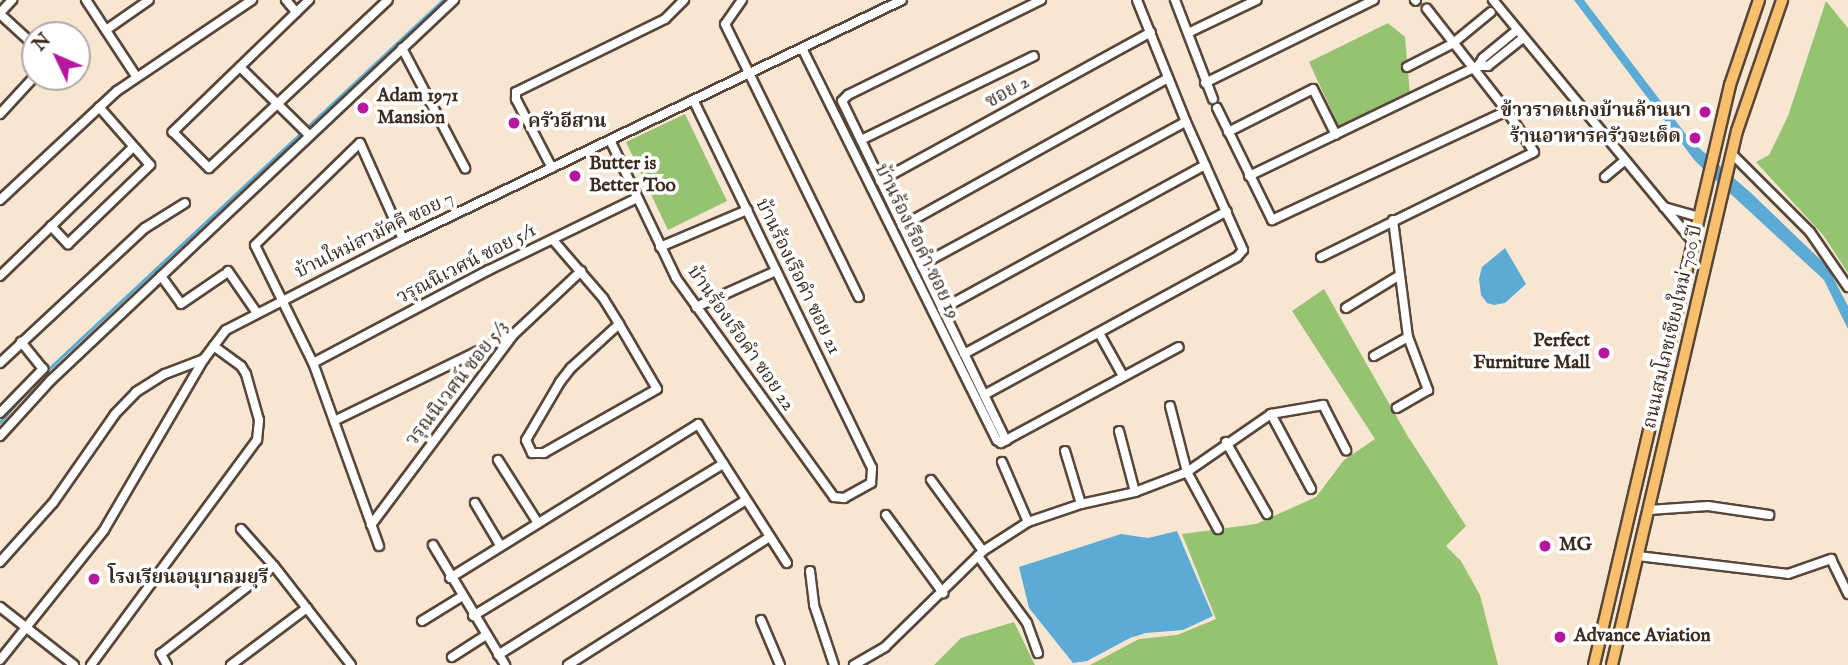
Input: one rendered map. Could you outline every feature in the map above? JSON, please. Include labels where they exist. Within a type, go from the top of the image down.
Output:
[{"type":"main road","name":"ถนนสมโภชเชียงใหม่ 700 ปี","points":[[1594,665],[1715,148],[1738,60],[1759,0]]},
{"type":"main road","name":"ถนนสมโภชเชียงใหม่ 700 ปี","points":[[1612,665],[1732,154],[1757,66],[1782,0]]},
{"type":"street","points":[[12,0],[0,13],[21,33]]},
{"type":"street","points":[[86,0],[136,76]]},
{"type":"street","points":[[106,30],[149,0]]},
{"type":"street","points":[[0,200],[136,76],[240,3],[252,0]]},
{"type":"street","points":[[286,0],[296,12]]},
{"type":"street","points":[[309,0],[173,132],[209,168],[278,107],[388,0]]},
{"type":"street","points":[[0,436],[51,380],[453,0]]},
{"type":"street","points":[[552,168],[515,94],[665,19],[684,0]]},
{"type":"street","points":[[742,0],[725,24],[747,74],[859,297]]},
{"type":"street","name":"บ้านใหม่สามัคคี ซอย 7","points":[[0,660],[104,530],[204,359],[226,330],[403,239],[902,0]]},
{"type":"street","points":[[1041,0],[848,95],[842,101],[1007,440],[1179,347]]},
{"type":"street","points":[[984,396],[1237,257],[1243,250],[1186,122],[1137,0]]},
{"type":"street","points":[[1175,0],[1213,99]]},
{"type":"street","points":[[1188,33],[1257,0]]},
{"type":"street","points":[[1205,83],[1374,0]]},
{"type":"street","points":[[1493,0],[1693,242]]},
{"type":"street","points":[[1321,257],[1392,220],[1532,154],[1534,150],[1476,68],[1452,44],[1427,9]]},
{"type":"street","points":[[1407,67],[1452,44],[1491,12]]},
{"type":"street","name":"ซอย 2","points":[[880,181],[1151,32]]},
{"type":"street","points":[[1250,176],[1476,68],[1483,58],[1520,34]]},
{"type":"street","points":[[402,48],[466,168]]},
{"type":"street","name":"บ้านร้องเรือคำ ซอย 19","points":[[802,48],[997,440],[1001,443],[1007,440]]},
{"type":"street","points":[[861,140],[1034,57]]},
{"type":"street","points":[[240,67],[309,135]]},
{"type":"street","points":[[902,226],[1168,78]]},
{"type":"street","points":[[1228,132],[1313,89],[1336,135]]},
{"type":"street","points":[[0,114],[21,91]]},
{"type":"street","name":"บ้านร้องเรือคำ ซอย 21","points":[[693,100],[872,468]]},
{"type":"street","points":[[51,226],[68,244],[150,166],[99,107]]},
{"type":"street","points":[[1217,108],[1272,219],[1507,111]]},
{"type":"street","points":[[921,265],[1186,122]]},
{"type":"street","name":"บ้านร้องเรือคำ ซอย 22","points":[[610,140],[660,247],[696,307],[837,499],[871,483],[874,479],[872,468]]},
{"type":"street","points":[[379,546],[313,363],[284,299],[255,245],[360,143],[403,239]]},
{"type":"street","points":[[1,274],[134,146]]},
{"type":"street","points":[[1732,154],[1810,232],[1848,287]]},
{"type":"street","points":[[1605,177],[1624,161]]},
{"type":"street","points":[[942,309],[1205,166]]},
{"type":"street","name":"วรุณนิเวศน์ ซอย 5/1","points":[[313,363],[637,198]]},
{"type":"street","points":[[0,363],[145,228],[185,203]]},
{"type":"street","points":[[1661,206],[1699,218]]},
{"type":"street","points":[[660,247],[747,210]]},
{"type":"street","points":[[964,354],[1227,211]]},
{"type":"street","points":[[1392,220],[1408,337],[1428,390],[1397,408]]},
{"type":"street","points":[[553,240],[581,271],[619,324],[657,389],[544,453],[535,454],[527,447],[526,440],[571,368],[619,324]]},
{"type":"street","name":"วรุณนิเวศน์ ซอย 5/3","points":[[371,525],[514,334],[581,271]]},
{"type":"street","points":[[696,307],[776,271]]},
{"type":"street","points":[[161,275],[181,304],[227,272],[257,313]]},
{"type":"street","points":[[1346,307],[1400,275]]},
{"type":"street","points":[[1099,332],[1123,376]]},
{"type":"street","points":[[334,421],[514,334]]},
{"type":"street","points":[[1374,356],[1408,337]]},
{"type":"street","points":[[0,413],[43,369],[21,342]]},
{"type":"street","points":[[91,665],[257,440],[259,420],[246,373],[241,366],[212,346]]},
{"type":"street","points":[[0,562],[53,503],[114,414],[136,392],[165,374],[204,359]]},
{"type":"street","points":[[854,665],[885,647],[981,554],[1028,522],[1081,504],[1135,492],[1187,472],[1226,442],[1271,414],[1323,405],[1346,450]]},
{"type":"street","points":[[1170,406],[1187,472],[1218,529]]},
{"type":"street","points":[[1271,414],[1311,489]]},
{"type":"street","points":[[450,578],[698,424],[787,563]]},
{"type":"street","points":[[1119,431],[1135,492]]},
{"type":"street","points":[[1226,442],[1267,514]]},
{"type":"street","points":[[1065,451],[1081,504]]},
{"type":"street","points":[[498,460],[538,523]]},
{"type":"street","points":[[1002,462],[1028,522]]},
{"type":"street","points":[[473,616],[723,464]]},
{"type":"street","points":[[930,480],[1027,623],[1038,653]]},
{"type":"street","points":[[498,655],[746,500]]},
{"type":"street","points":[[475,503],[500,545]]},
{"type":"street","points":[[1649,510],[1708,506],[1769,515]]},
{"type":"street","points":[[886,515],[943,593]]},
{"type":"street","points":[[241,529],[274,566],[351,665]]},
{"type":"street","points":[[568,665],[770,537]]},
{"type":"street","points":[[433,545],[461,597],[505,665]]},
{"type":"street","points":[[1638,556],[1788,574],[1831,559],[1848,594]]},
{"type":"street","points":[[167,665],[160,656],[274,566]]},
{"type":"street","points":[[810,571],[814,605],[832,664]]},
{"type":"street","points":[[422,621],[461,597]]},
{"type":"street","points":[[0,607],[74,665]]},
{"type":"street","points":[[231,665],[307,607]]},
{"type":"street","points":[[761,620],[780,665]]},
{"type":"street","points":[[452,657],[485,635]]},
{"type":"green space","points":[[1826,1],[1848,28],[1848,273],[1823,235],[1756,162],[1769,155],[1788,116]]},
{"type":"green space","points":[[1388,23],[1405,37],[1410,94],[1339,127],[1309,62]]},
{"type":"green space","points":[[685,114],[727,201],[668,230],[626,142]]},
{"type":"green space","points":[[1324,289],[1407,435],[1466,526],[1446,546],[1461,561],[1480,595],[1498,665],[1090,665],[1139,639],[1177,635],[1216,619],[1182,534],[1256,524],[1316,497],[1344,460],[1375,439],[1292,311]]},
{"type":"green space","points":[[1014,622],[1035,665],[934,665],[961,638]]},
{"type":"water","points":[[1574,0],[1584,0],[1691,141],[1750,192],[1827,266],[1848,306],[1848,329],[1824,280],[1695,161]]},
{"type":"water","points":[[1505,248],[1526,284],[1505,303],[1494,305],[1487,303],[1481,295],[1479,279],[1482,267]]},
{"type":"water","points":[[1177,531],[1213,616],[1183,630],[1146,633],[1130,638],[1087,661],[1073,663],[1029,608],[1019,567],[1121,534],[1148,538]]},
{"type":"waterway","points":[[37,380],[443,0]]},
{"type":"waterway","points":[[0,422],[30,388]]},
{"type":"place","name":"Adam 1971 Mansion","points":[[363,108]]},
{"type":"place","name":"ข้าวราดแกงบ้านล้านนา","points":[[1705,112]]},
{"type":"place","name":"ครัวอีสาน","points":[[514,123]]},
{"type":"place","name":"ร้านอาหารครัวจะเด็ด","points":[[1695,138]]},
{"type":"place","name":"Butter is Better Too","points":[[575,176]]},
{"type":"place","name":"Perfect Furniture Mall","points":[[1604,353]]},
{"type":"place","name":"MG","points":[[1545,546]]},
{"type":"place","name":"โรงเรียนอนุบาลมยุรี","points":[[94,579]]},
{"type":"place","name":"Advance Aviation","points":[[1560,637]]}]
